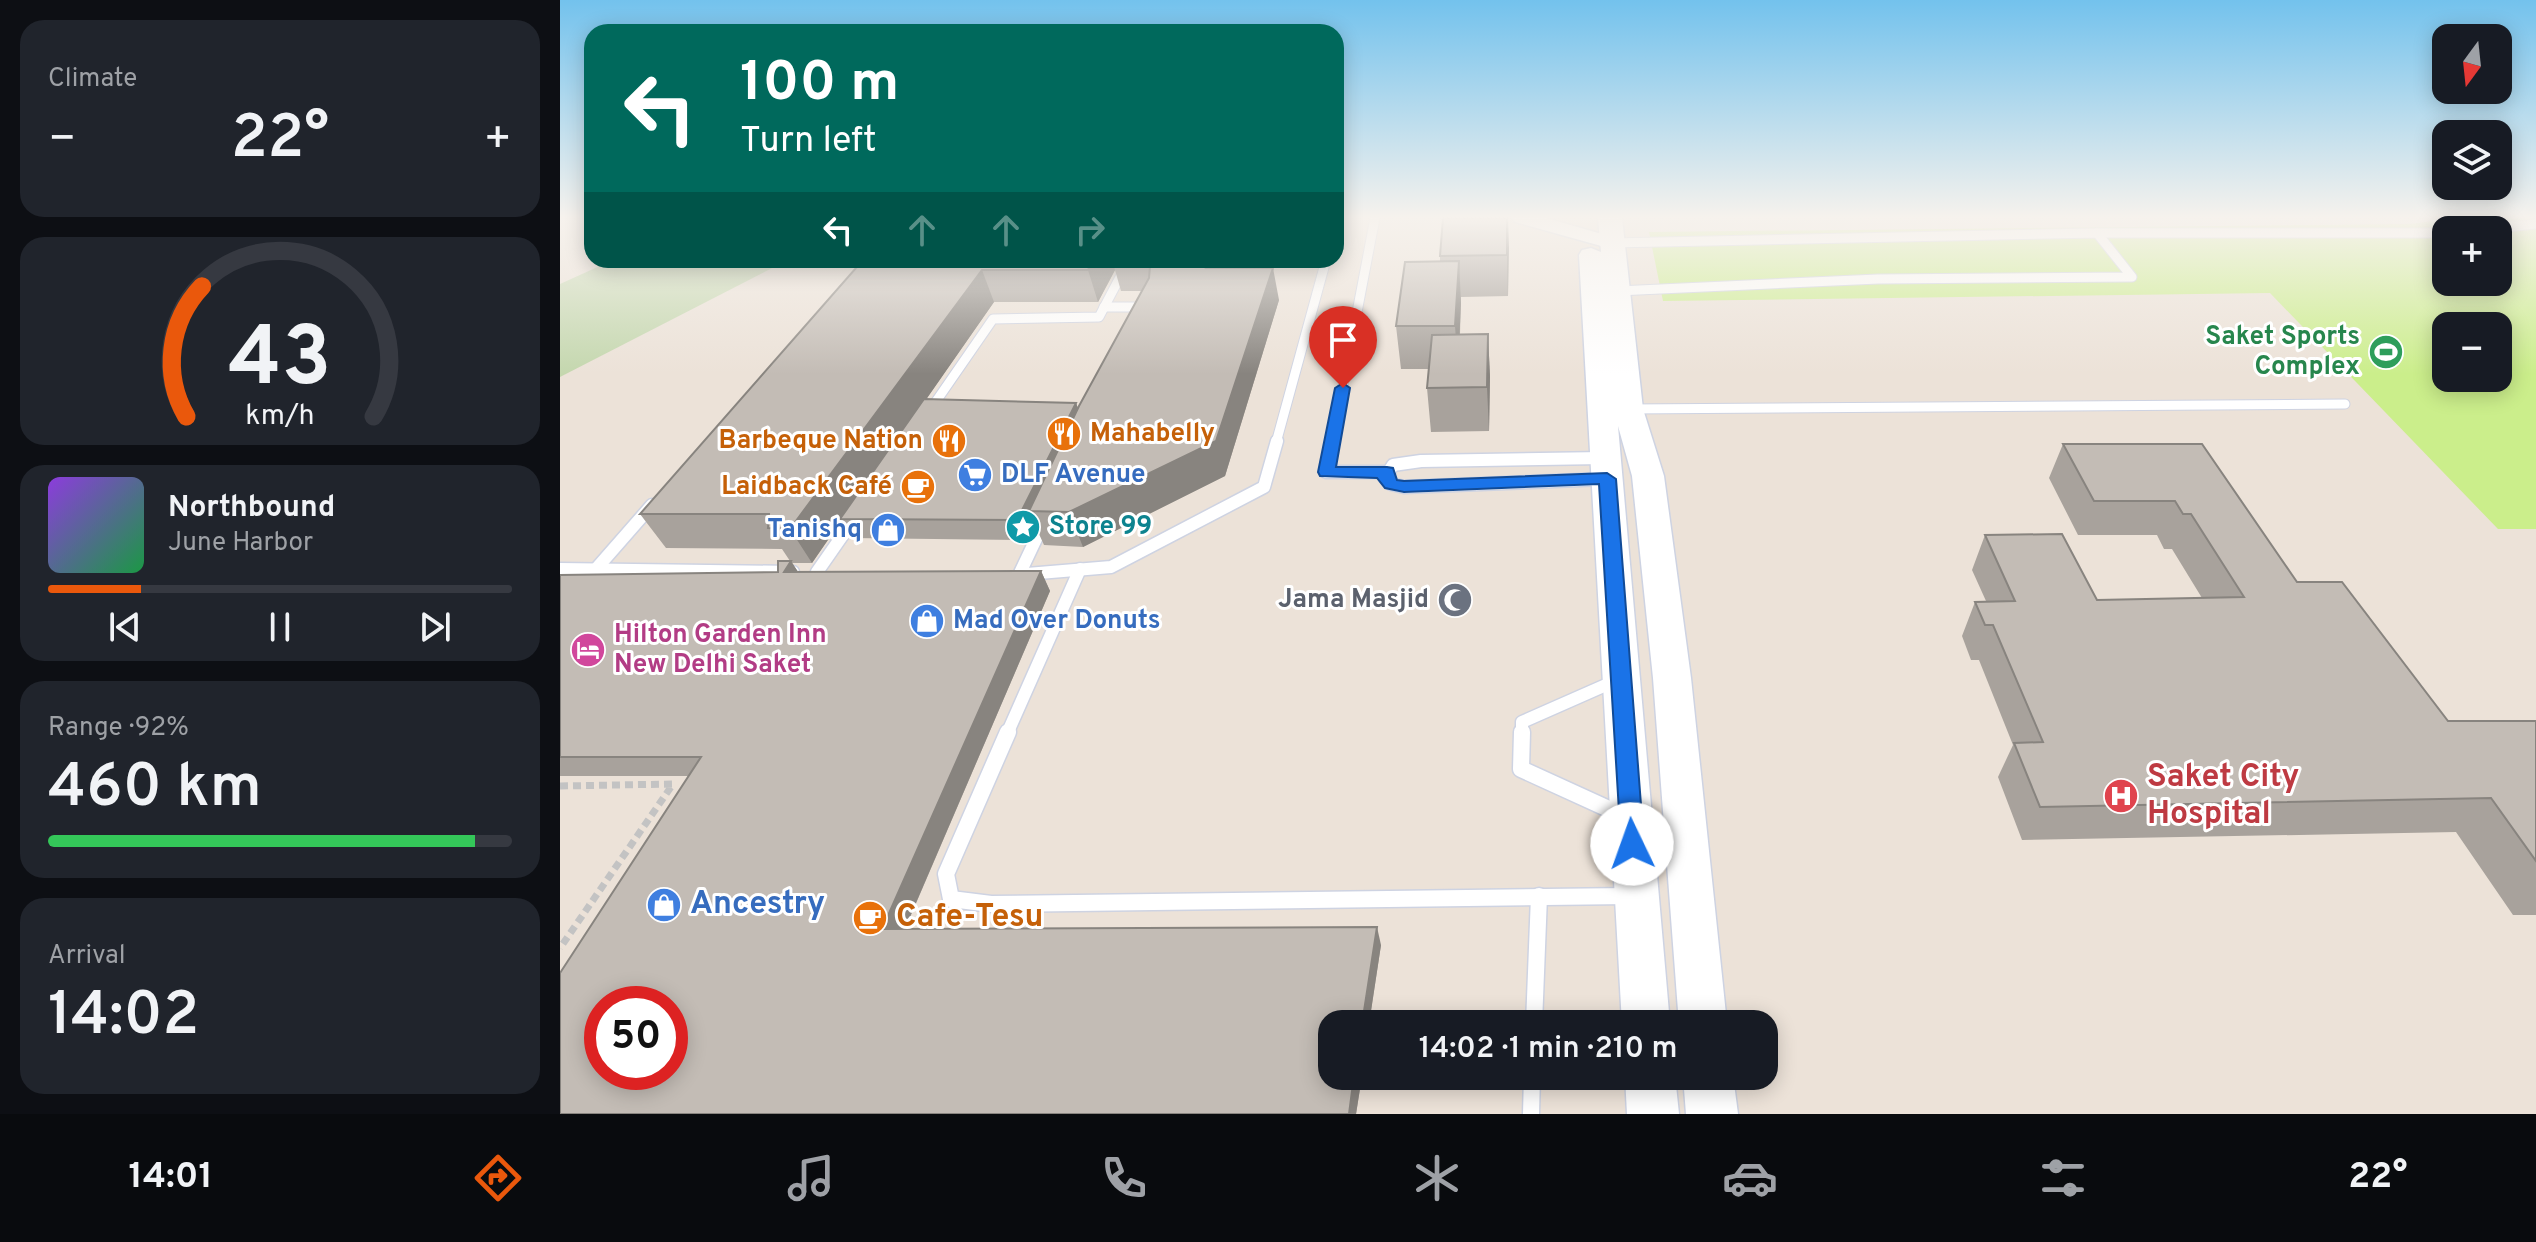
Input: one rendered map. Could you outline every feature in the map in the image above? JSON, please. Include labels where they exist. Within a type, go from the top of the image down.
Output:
[{"type":"main road","points":[[1589,270],[1645,1010]]},
{"type":"main road","points":[[1606,270],[1617,291],[1628,409],[1648,476],[1672,678],[1702,1010]]},
{"type":"main road","points":[[1605,468],[1648,476]]},
{"type":"main road","points":[[1651,1090],[1653,1114]]},
{"type":"main road","points":[[1709,1090],[1712,1114]]},
{"type":"lane","points":[[921,423],[993,319],[1099,317],[1124,270]]},
{"type":"lane","points":[[1003,574],[1111,567],[1264,487],[1323,270]]},
{"type":"lane","points":[[1365,270],[1326,472],[1387,472]]},
{"type":"lane","points":[[1617,291],[1878,279],[2132,277],[2126,270]]},
{"type":"lane","points":[[1104,307],[1151,307],[1144,320]]},
{"type":"lane","points":[[1628,409],[2345,404]]},
{"type":"lane","points":[[930,411],[945,411]]},
{"type":"lane","points":[[1421,461],[1605,468],[1404,487],[1391,484],[1385,478],[1393,465],[1421,461]]},
{"type":"lane","points":[[596,569],[658,498]]},
{"type":"lane","points":[[1019,575],[1050,508]]},
{"type":"lane","points":[[817,572],[860,510]]},
{"type":"lane","points":[[560,569],[832,572]]},
{"type":"lane","points":[[1080,569],[946,874],[951,899],[991,904],[1635,896]]},
{"type":"lane","points":[[1621,679],[1522,722],[1521,769],[1631,819]]},
{"type":"lane","points":[[1535,1010],[1539,896]]},
{"type":"lane","points":[[1531,1114],[1532,1090]]},
{"type":"path","points":[[560,786],[673,784],[560,948]]},
{"type":"green space","points":[[591,270],[769,270],[560,377],[560,284]]},
{"type":"green space","points":[[1657,270],[2432,270],[2432,296],[2512,296],[2512,270],[2536,270],[2536,529],[2498,529],[2270,293],[1663,301]]},
{"type":"building","points":[[854,270],[1088,270],[982,270],[790,529],[768,528],[769,514],[640,514]]},
{"type":"building","points":[[1150,270],[1272,270],[1216,441],[1069,512],[1029,511],[1079,406],[1149,278]]},
{"type":"building","points":[[1404,270],[1458,270],[1455,326],[1396,326]]},
{"type":"building","points":[[1488,334],[1487,387],[1427,388],[1432,335]]},
{"type":"building","points":[[924,399],[1076,403],[1017,520],[840,519]]},
{"type":"building","points":[[2063,444],[2202,444],[2297,582],[2342,582],[2448,721],[2536,721],[2536,861],[2491,798],[2040,807],[2014,743],[2043,742],[1993,625],[1985,625],[1975,602],[2015,601],[1985,535],[2062,534],[2097,600],[2244,597],[2191,514],[2183,514],[2175,501],[2094,501]]},
{"type":"building","points":[[778,561],[791,561],[784,572],[1041,571],[882,929],[1377,927],[1364,1010],[1318,1010],[1318,1090],[1352,1090],[1349,1114],[560,1114],[560,973],[701,757],[560,757],[560,575],[778,572]]},
{"type":"place","name":"Saket Sports Complex","points":[[2386,352]]},
{"type":"place","name":"Mahabelly","points":[[1064,434]]},
{"type":"place","name":"Barbeque Nation","points":[[949,441]]},
{"type":"place","name":"DLF Avenue","points":[[975,475]]},
{"type":"place","name":"Laidback Café","points":[[918,487]]},
{"type":"place","name":"Store 99","points":[[1023,527]]},
{"type":"place","name":"Tanishq","points":[[888,530]]},
{"type":"place","name":"Jama Masjid","points":[[1455,600]]},
{"type":"place","name":"Mad Over Donuts","points":[[927,621]]},
{"type":"place","name":"Hilton Garden Inn New Delhi Saket","points":[[588,650]]},
{"type":"place","name":"Saket City Hospital","points":[[2121,796]]},
{"type":"place","name":"Ancestry","points":[[664,905]]},
{"type":"place","name":"Cafe-Tesu","points":[[870,918]]},
{"type":"route","points":[[1343,388],[1326,472],[1387,472],[1385,478],[1391,484],[1404,487],[1607,479],[1632,844]]}]
